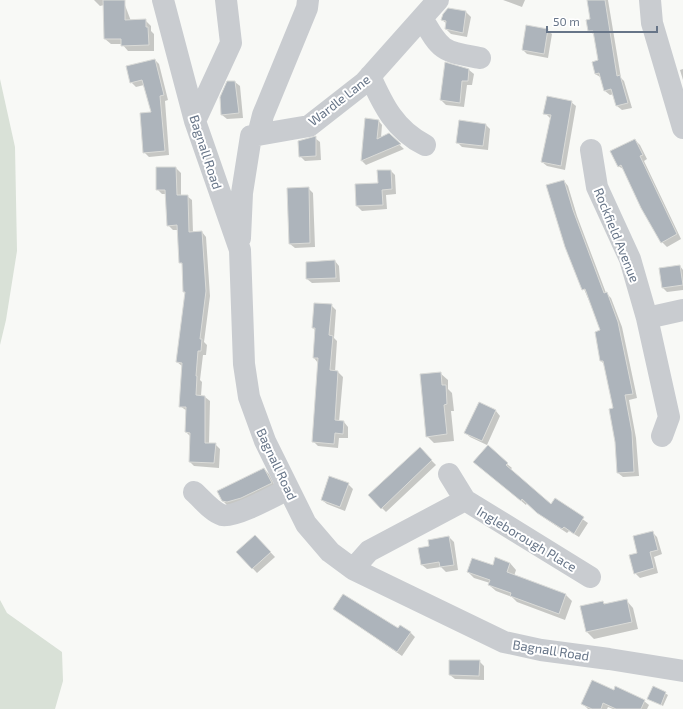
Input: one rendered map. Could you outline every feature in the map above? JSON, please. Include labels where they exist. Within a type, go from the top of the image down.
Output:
[{"type":"street","name":"Bagnall Road","points":[[163,0],[195,121],[240,250],[244,364],[249,397],[265,441],[306,524],[330,552],[353,569],[504,642],[541,650],[683,671]]},
{"type":"street","points":[[195,121],[231,43],[226,0]]},
{"type":"street","points":[[240,250],[242,193],[251,136],[258,135],[263,115],[308,0]]},
{"type":"street","name":"Wardle Lane","points":[[258,135],[309,126],[364,83],[438,0]]},
{"type":"street","points":[[650,0],[652,23],[683,128]]},
{"type":"street","points":[[422,18],[436,42],[450,52],[480,58]]},
{"type":"street","points":[[370,76],[382,104],[394,121],[416,140],[425,145]]},
{"type":"street","name":"Rockfield Avenue","points":[[591,150],[597,187],[630,259],[647,318],[669,417],[662,436]]},
{"type":"street","points":[[647,318],[683,310]]},
{"type":"street","name":"Ingleborough Place","points":[[449,474],[464,500],[590,577]]},
{"type":"street","points":[[194,492],[215,511],[223,515],[235,513],[263,502],[288,489]]},
{"type":"street","name":"Ingleborough Place","points":[[353,569],[369,551],[464,500]]},
{"type":"shaded area","points":[[0,79],[15,147],[17,251],[6,320],[0,345]]},
{"type":"shaded area","points":[[0,600],[7,613],[62,652],[63,681],[55,709],[0,709]]},
{"type":"building","points":[[103,0],[125,0],[125,20],[146,19],[149,45],[121,46],[121,39],[104,39]]},
{"type":"building","points":[[587,0],[605,0],[617,76],[620,75],[628,103],[616,106],[611,89],[604,91],[599,73],[595,74],[592,62],[598,60],[593,31],[588,31],[586,20],[590,19]]},
{"type":"building","points":[[448,8],[466,11],[463,33],[445,29],[446,21],[441,20],[443,14]]},
{"type":"building","points":[[526,25],[548,29],[544,54],[522,50]]},
{"type":"building","points":[[155,59],[164,95],[160,96],[165,151],[143,153],[140,113],[151,112],[142,80],[130,83],[126,66]]},
{"type":"building","points":[[445,62],[469,69],[468,81],[462,81],[460,103],[440,100]]},
{"type":"building","points":[[227,81],[235,81],[239,113],[221,115],[220,97]]},
{"type":"building","points":[[547,96],[572,101],[561,166],[541,162],[551,115],[543,114]]},
{"type":"building","points":[[365,118],[379,120],[377,139],[389,133],[401,144],[361,161]]},
{"type":"building","points":[[459,120],[486,124],[483,146],[456,143]]},
{"type":"building","points":[[316,136],[316,156],[299,157],[298,141]]},
{"type":"building","points":[[635,139],[643,155],[640,156],[677,234],[661,243],[641,208],[621,165],[618,167],[610,151]]},
{"type":"building","points":[[156,167],[176,167],[177,195],[188,195],[189,232],[202,231],[206,291],[200,339],[202,339],[201,351],[198,351],[196,395],[205,396],[205,443],[216,443],[214,463],[189,462],[190,433],[185,432],[186,407],[179,407],[182,363],[176,362],[185,292],[183,292],[182,263],[179,263],[177,225],[167,226],[165,190],[156,190]]},
{"type":"building","points":[[377,170],[391,170],[392,189],[382,190],[383,205],[356,206],[355,184],[378,183]]},
{"type":"building","points":[[564,180],[573,210],[604,293],[607,292],[618,322],[633,394],[625,395],[632,432],[634,472],[617,473],[615,442],[609,409],[613,408],[603,361],[600,361],[595,332],[600,330],[585,289],[582,290],[565,247],[546,185]]},
{"type":"building","points":[[309,187],[310,243],[289,244],[287,188]]},
{"type":"building","points":[[335,260],[336,278],[306,279],[306,262]]},
{"type":"building","points":[[680,265],[683,285],[662,288],[659,268]]},
{"type":"building","points":[[314,303],[332,304],[329,335],[333,336],[330,370],[338,371],[335,420],[344,421],[343,434],[335,433],[334,444],[312,442],[318,358],[313,358],[315,328],[312,328]]},
{"type":"building","points":[[441,372],[442,385],[446,385],[447,404],[444,405],[447,434],[426,437],[420,374]]},
{"type":"building","points":[[479,402],[496,410],[482,441],[464,433]]},
{"type":"building","points":[[488,445],[508,463],[506,465],[551,504],[555,498],[584,517],[574,534],[564,527],[562,529],[537,513],[522,499],[521,501],[473,462]]},
{"type":"building","points":[[420,447],[432,460],[381,509],[368,495]]},
{"type":"building","points":[[264,468],[272,483],[241,498],[227,502],[222,501],[217,491]]},
{"type":"building","points":[[329,476],[349,483],[340,507],[321,500]]},
{"type":"building","points":[[653,531],[658,550],[650,552],[654,568],[634,574],[629,555],[637,553],[633,536]]},
{"type":"building","points":[[255,535],[271,552],[252,569],[236,552]]},
{"type":"building","points":[[449,536],[454,565],[440,567],[439,562],[421,565],[418,548],[429,546],[428,540]]},
{"type":"building","points":[[495,557],[510,563],[507,572],[566,594],[559,614],[510,596],[511,593],[488,585],[490,580],[467,572],[472,558],[493,565]]},
{"type":"building","points":[[343,594],[398,628],[400,625],[411,632],[397,652],[333,609]]},
{"type":"building","points":[[627,599],[632,622],[586,632],[580,606],[603,601],[604,604]]},
{"type":"building","points":[[449,660],[480,660],[479,676],[449,675]]},
{"type":"building","points":[[592,680],[614,690],[615,686],[645,700],[641,709],[616,709],[603,703],[601,709],[592,709],[581,704]]},
{"type":"building","points":[[653,686],[666,692],[661,705],[647,699]]}]
